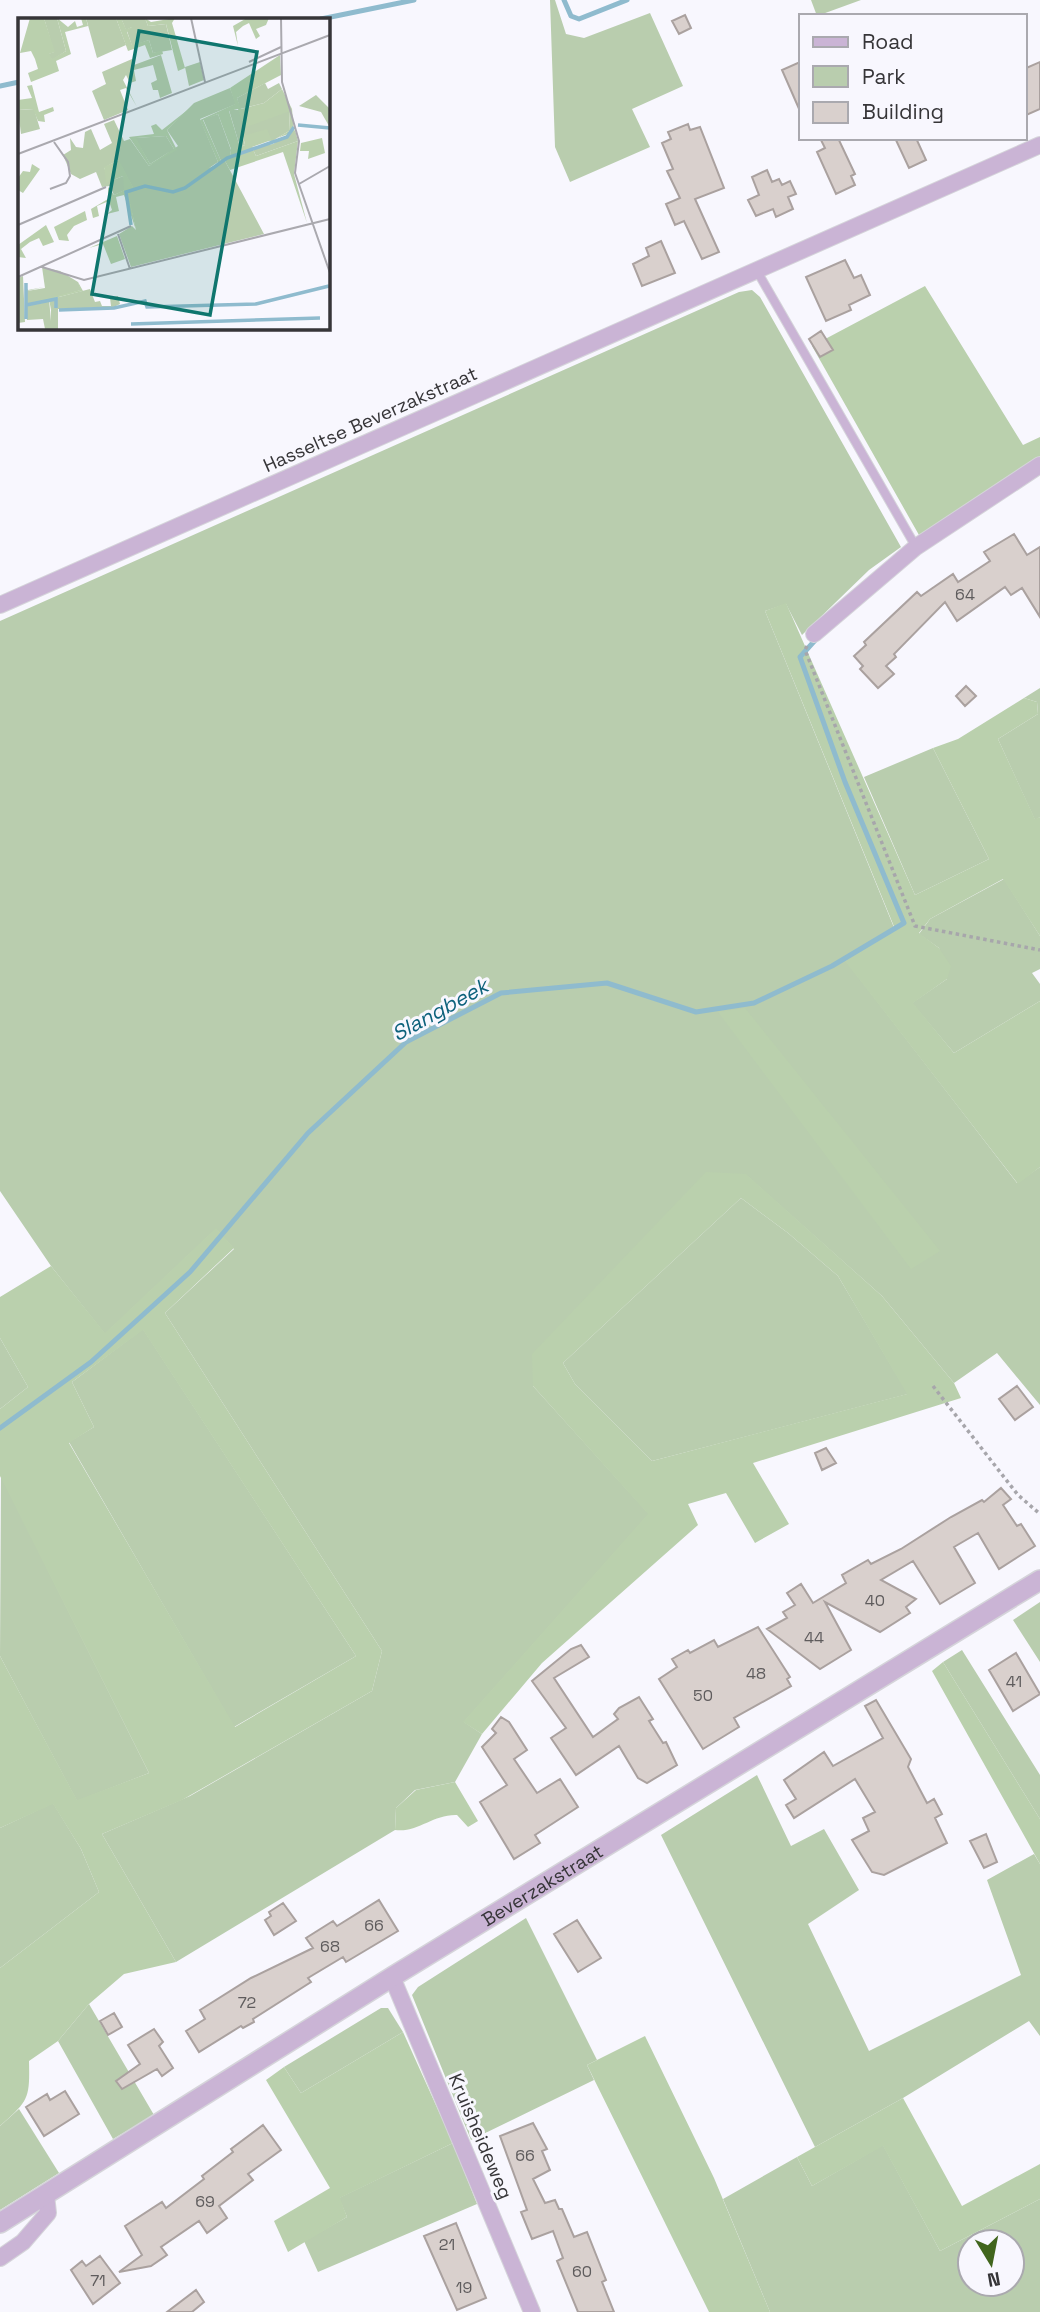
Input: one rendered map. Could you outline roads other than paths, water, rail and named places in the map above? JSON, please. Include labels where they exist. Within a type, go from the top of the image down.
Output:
[{"type":"street","name":"Hasseltse Beverzakstraat","points":[[0,605],[1040,145]]},
{"type":"street","points":[[814,635],[916,547],[1040,465]]},
{"type":"street","name":"Beverzakstraat","points":[[0,2224],[392,1977],[1040,1580]]},
{"type":"street","name":"Kruisheideweg","points":[[392,1977],[532,2312]]},
{"type":"street","points":[[0,2258],[23,2242],[48,2213],[46,2195]]},
{"type":"lane","points":[[757,271],[916,547]]},
{"type":"waterway","points":[[326,18],[414,0]]},
{"type":"waterway","points":[[564,0],[571,16],[579,19],[627,0]]},
{"type":"waterway","points":[[0,86],[18,82]]},
{"type":"waterway","name":"Slangbeek","points":[[0,1428],[91,1362],[190,1272],[308,1133],[406,1042],[501,993],[607,983],[696,1012],[754,1003],[832,966],[904,923],[845,782],[800,657],[818,637]]}]
